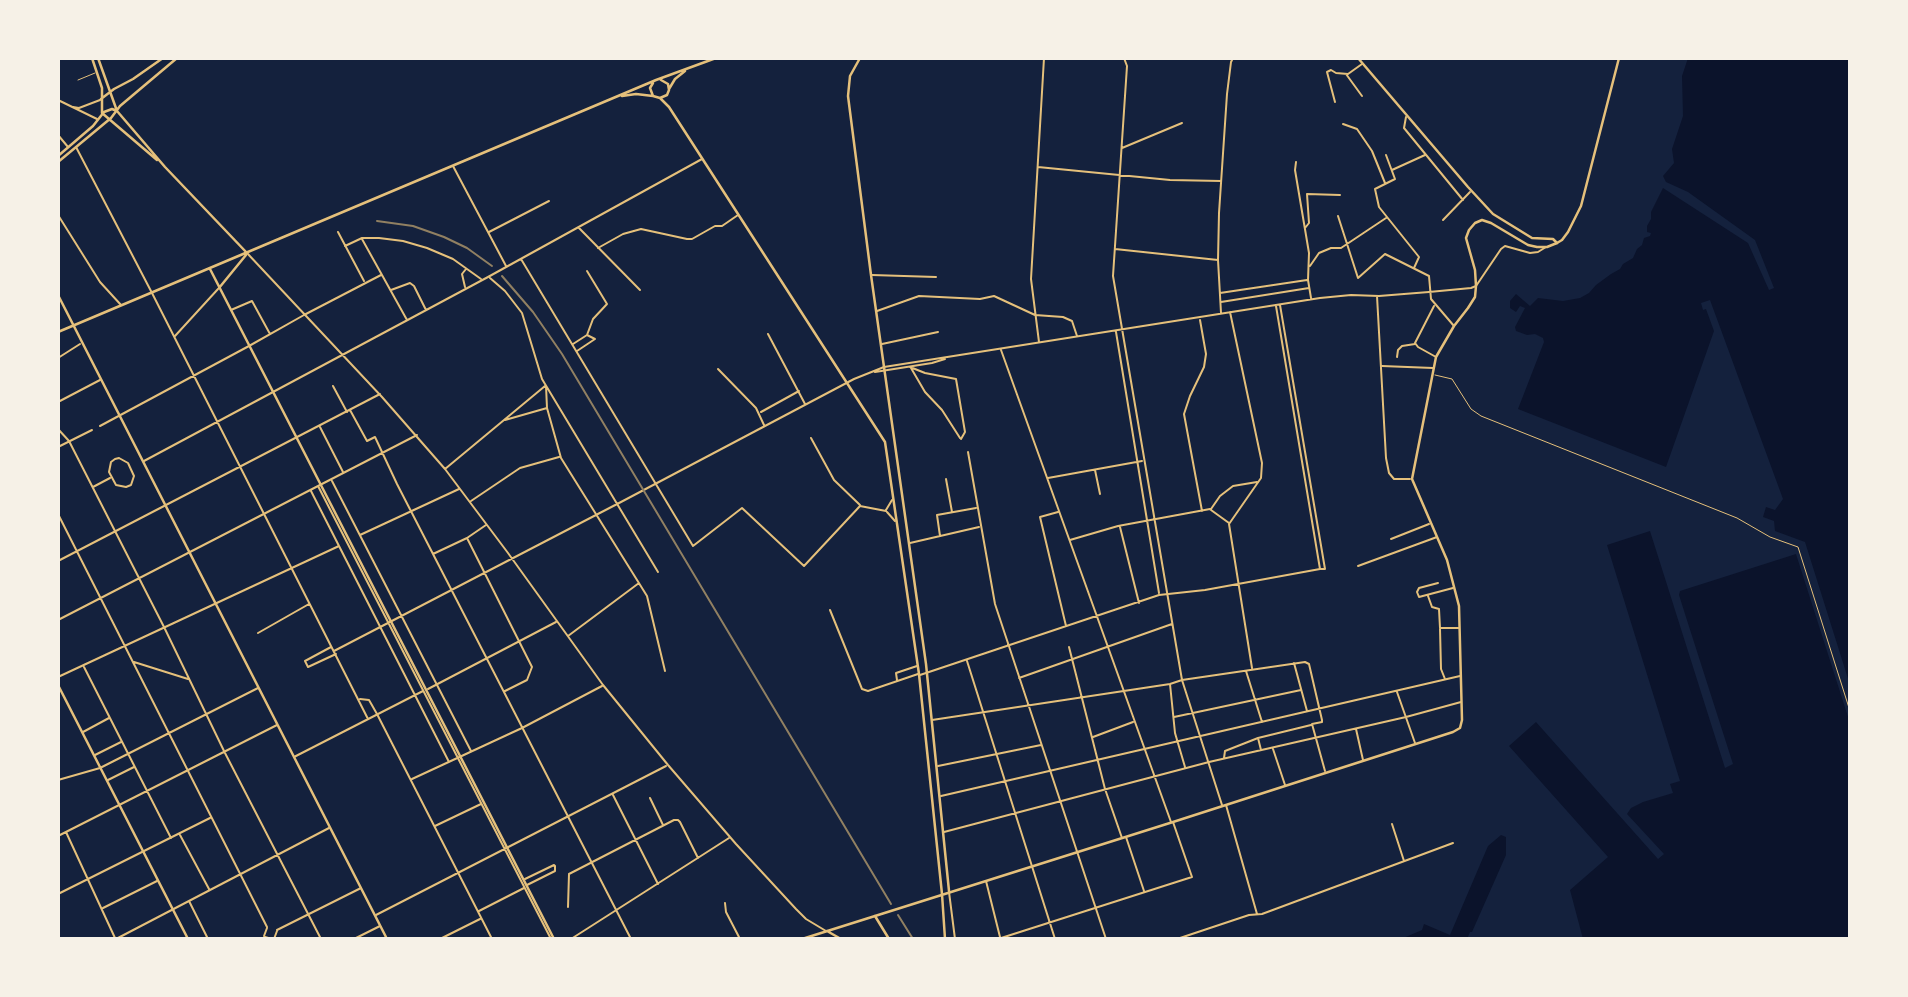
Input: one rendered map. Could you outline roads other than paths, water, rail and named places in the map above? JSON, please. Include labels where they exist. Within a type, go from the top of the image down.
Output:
[{"type":"street","points":[[92,58],[102,88],[98,119]]},
{"type":"street","points":[[98,58],[117,111],[165,167],[417,435],[471,502],[603,685],[668,765],[806,919],[841,939]]},
{"type":"street","points":[[69,105],[79,108],[101,99],[163,58]]},
{"type":"street","points":[[58,162],[114,116],[177,58]]},
{"type":"street","points":[[694,66],[695,58]]},
{"type":"street","points":[[58,332],[713,58]]},
{"type":"street","points":[[860,58],[850,76],[848,90],[880,345],[927,673],[955,939]]},
{"type":"street","points":[[1039,344],[1031,279],[1044,58]]},
{"type":"street","points":[[1124,58],[1127,66],[1113,276],[1182,680],[1258,915]]},
{"type":"street","points":[[1358,58],[1493,214],[1532,238],[1553,239],[1557,243]]},
{"type":"street","points":[[332,647],[305,661],[308,667],[380,626],[870,372],[932,359],[1312,299],[1429,292],[1464,289],[1476,285],[1500,249],[1505,246],[1530,253],[1538,252],[1562,240],[1568,232],[1581,206],[1619,58]]},
{"type":"street","points":[[1222,314],[1218,260],[1219,213],[1231,59]]},
{"type":"street","points":[[1335,102],[1327,72],[1331,70],[1334,73],[1348,74],[1363,64]]},
{"type":"street","points":[[660,98],[667,95],[676,79],[688,69]]},
{"type":"street","points":[[1345,73],[1362,96]]},
{"type":"street","points":[[656,81],[666,82],[669,90]]},
{"type":"street","points":[[653,96],[650,88],[656,81]]},
{"type":"street","points":[[622,96],[653,96],[660,98],[671,110],[885,442],[919,674],[945,939]]},
{"type":"street","points":[[58,100],[91,118],[98,119]]},
{"type":"street","points":[[101,107],[109,120],[165,167]]},
{"type":"street","points":[[58,156],[103,114],[110,109],[117,111]]},
{"type":"street","points":[[103,114],[114,116]]},
{"type":"street","points":[[1406,116],[1404,128],[1462,200]]},
{"type":"street","points":[[1121,149],[1182,123]]},
{"type":"street","points":[[100,127],[114,124]]},
{"type":"street","points":[[1343,124],[1357,129],[1372,150],[1386,184]]},
{"type":"street","points":[[58,135],[68,147]]},
{"type":"street","points":[[76,147],[368,719]]},
{"type":"street","points":[[1392,170],[1426,154]]},
{"type":"street","points":[[1386,155],[1395,179],[1375,189],[1379,207],[1419,257],[1414,268]]},
{"type":"street","points":[[143,461],[703,159]]},
{"type":"street","points":[[1296,162],[1310,267]]},
{"type":"street","points":[[453,166],[507,267]]},
{"type":"street","points":[[1037,167],[1171,180],[1222,181]]},
{"type":"street","points":[[1443,220],[1471,191]]},
{"type":"street","points":[[1305,228],[1309,223],[1307,194],[1340,195]]},
{"type":"street","points":[[488,233],[549,201]]},
{"type":"street","points":[[58,215],[100,282],[121,306]]},
{"type":"street","points":[[598,248],[623,234],[641,229],[692,239],[739,215]]},
{"type":"street","points":[[1338,216],[1358,278],[1385,254],[1414,268],[1429,276],[1431,299],[1454,326]]},
{"type":"street","points":[[1312,299],[1308,280],[1310,267],[1319,253],[1331,248],[1341,248],[1387,218]]},
{"type":"street","points":[[802,939],[942,894],[950,894],[986,880],[1460,728],[1462,702],[1459,606],[1447,560],[1412,479],[1436,357],[1454,326],[1472,303],[1476,285],[1475,270],[1466,238],[1469,230],[1482,220],[1492,223],[1528,246],[1547,247]]},
{"type":"street","points":[[578,228],[640,290]]},
{"type":"street","points":[[338,232],[365,282]]},
{"type":"street","points":[[345,246],[362,238],[379,237],[415,244],[453,259],[482,280]]},
{"type":"street","points":[[362,238],[407,320]]},
{"type":"street","points":[[1114,249],[1218,260]]},
{"type":"street","points":[[174,337],[247,253]]},
{"type":"street","points":[[521,259],[693,546],[742,508],[804,566],[860,506]]},
{"type":"street","points":[[466,268],[462,274],[466,289]]},
{"type":"street","points":[[210,269],[526,887]]},
{"type":"street","points":[[572,344],[587,335],[593,319],[607,304],[587,271]]},
{"type":"street","points":[[100,426],[381,275]]},
{"type":"street","points":[[871,275],[936,277]]},
{"type":"street","points":[[488,277],[505,291],[522,313],[546,385],[658,572]]},
{"type":"street","points":[[1220,293],[1308,280]]},
{"type":"street","points":[[390,290],[410,283],[426,310]]},
{"type":"street","points":[[1220,302],[1310,288]]},
{"type":"street","points":[[58,295],[387,939]]},
{"type":"street","points":[[1377,295],[1386,458],[1389,473],[1394,479],[1412,479]]},
{"type":"street","points":[[876,311],[919,296],[980,299],[994,296],[1035,315],[1063,317],[1072,321],[1078,337]]},
{"type":"street","points":[[230,310],[249,301],[253,302],[271,334]]},
{"type":"street","points":[[830,610],[862,689],[868,691],[1008,647],[1160,594],[1325,569],[1280,304]]},
{"type":"street","points":[[1276,305],[1320,569]]},
{"type":"street","points":[[1416,344],[1435,305]]},
{"type":"street","points":[[1229,524],[1261,478],[1262,463],[1230,313]]},
{"type":"street","points":[[1199,318],[1206,354],[1204,367],[1184,414],[1202,511]]},
{"type":"street","points":[[1116,331],[1160,594]]},
{"type":"street","points":[[880,345],[938,332]]},
{"type":"street","points":[[768,334],[805,405]]},
{"type":"street","points":[[577,351],[594,339],[587,335]]},
{"type":"street","points":[[58,358],[82,343]]},
{"type":"street","points":[[1416,344],[1436,357]]},
{"type":"street","points":[[1397,357],[1402,346],[1416,344]]},
{"type":"street","points":[[986,880],[1000,939],[1192,877],[1001,350]]},
{"type":"street","points":[[884,369],[911,367],[948,358]]},
{"type":"street","points":[[1381,365],[1434,368]]},
{"type":"street","points":[[911,367],[925,373],[956,379],[965,432],[961,439],[943,410],[925,392],[911,367]]},
{"type":"street","points":[[718,369],[760,413],[765,426]]},
{"type":"street","points":[[58,401],[101,379]]},
{"type":"street","points":[[445,469],[546,385]]},
{"type":"street","points":[[546,385],[547,408],[561,456],[650,602],[665,671]]},
{"type":"street","points":[[333,386],[367,441],[375,437],[631,939]]},
{"type":"street","points":[[760,413],[799,391]]},
{"type":"street","points":[[58,561],[380,394]]},
{"type":"street","points":[[504,420],[547,408]]},
{"type":"street","points":[[319,426],[343,473]]},
{"type":"street","points":[[58,429],[69,442],[140,579],[321,939]]},
{"type":"street","points":[[58,447],[92,430]]},
{"type":"street","points":[[58,620],[417,435]]},
{"type":"street","points":[[811,438],[834,480],[860,506],[886,511],[897,523]]},
{"type":"street","points":[[968,452],[995,604],[1106,939]]},
{"type":"street","points":[[471,502],[520,468],[561,456]]},
{"type":"street","points":[[115,458],[128,463],[134,476],[131,485],[126,487],[116,485],[112,477],[109,466],[115,458]]},
{"type":"street","points":[[1047,478],[1144,460]]},
{"type":"street","points":[[1095,468],[1100,494]]},
{"type":"street","points":[[92,487],[112,477]]},
{"type":"street","points":[[946,479],[952,512]]},
{"type":"street","points":[[331,480],[471,751]]},
{"type":"street","points":[[1069,540],[1120,526],[1210,509],[1220,496],[1233,486],[1257,482]]},
{"type":"street","points":[[360,535],[460,489]]},
{"type":"street","points":[[311,490],[449,762]]},
{"type":"street","points":[[886,511],[893,498]]},
{"type":"street","points":[[940,536],[937,515],[977,508]]},
{"type":"street","points":[[1210,509],[1229,524],[1252,669]]},
{"type":"street","points":[[1059,512],[1040,517],[1066,627]]},
{"type":"street","points":[[58,514],[267,927],[267,932],[258,939]]},
{"type":"street","points":[[1391,539],[1432,523]]},
{"type":"street","points":[[433,554],[487,525]]},
{"type":"street","points":[[909,543],[980,526]]},
{"type":"street","points":[[1120,526],[1139,603]]},
{"type":"street","points":[[1358,566],[1438,537]]},
{"type":"street","points":[[467,538],[532,667],[527,680],[504,692]]},
{"type":"street","points":[[58,677],[339,546]]},
{"type":"street","points":[[903,565],[912,564]]},
{"type":"street","points":[[568,636],[639,583]]},
{"type":"street","points":[[1438,583],[1419,588],[1419,597],[1455,587]]},
{"type":"street","points":[[1428,595],[1432,607],[1440,609],[1441,669],[1445,680]]},
{"type":"street","points":[[258,633],[310,603]]},
{"type":"street","points":[[294,757],[557,622]]},
{"type":"street","points":[[1018,678],[1172,624]]},
{"type":"street","points":[[1440,628],[1459,628]]},
{"type":"street","points":[[1069,647],[1105,789],[1144,892]]},
{"type":"street","points":[[966,660],[1055,939]]},
{"type":"street","points":[[133,662],[189,680]]},
{"type":"street","points":[[932,720],[1124,692],[1245,670],[1294,663],[1309,664],[1322,722],[1258,738],[1225,751],[1224,759]]},
{"type":"street","points":[[1294,663],[1307,712]]},
{"type":"street","points":[[83,665],[171,838]]},
{"type":"street","points":[[897,680],[895,673],[918,666]]},
{"type":"street","points":[[1245,670],[1262,722]]},
{"type":"street","points":[[940,796],[1461,676]]},
{"type":"street","points":[[1171,684],[1177,742],[1186,768]]},
{"type":"street","points":[[58,685],[187,939]]},
{"type":"street","points":[[411,780],[522,728],[603,685]]},
{"type":"street","points":[[58,780],[100,768],[258,688]]},
{"type":"street","points":[[1174,717],[1301,690]]},
{"type":"street","points":[[1397,691],[1415,744]]},
{"type":"street","points":[[358,699],[369,699],[492,939]]},
{"type":"street","points":[[943,832],[1209,762],[1462,702]]},
{"type":"street","points":[[82,732],[110,718]]},
{"type":"street","points":[[1092,738],[1135,721]]},
{"type":"street","points":[[1312,724],[1326,772]]},
{"type":"street","points":[[58,836],[277,725]]},
{"type":"street","points":[[1355,729],[1363,760]]},
{"type":"street","points":[[1258,738],[1261,751]]},
{"type":"street","points":[[94,756],[122,742]]},
{"type":"street","points":[[937,766],[1041,745]]},
{"type":"street","points":[[1273,748],[1285,785]]},
{"type":"street","points":[[375,916],[668,765]]},
{"type":"street","points":[[107,781],[135,766]]},
{"type":"street","points":[[612,794],[658,885]]},
{"type":"street","points":[[650,798],[664,825]]},
{"type":"street","points":[[434,826],[482,804]]},
{"type":"street","points":[[58,894],[212,817]]},
{"type":"street","points":[[568,906],[569,874],[674,820],[680,822],[698,858]]},
{"type":"street","points":[[1392,824],[1405,862]]},
{"type":"street","points":[[66,832],[116,939],[330,828]]},
{"type":"street","points":[[180,833],[209,890]]},
{"type":"street","points":[[571,939],[730,837]]},
{"type":"street","points":[[1177,939],[1249,915],[1258,915],[1453,843]]},
{"type":"street","points":[[506,848],[552,939]]},
{"type":"street","points":[[478,912],[555,871],[555,866],[523,880]]},
{"type":"street","points":[[940,872],[947,871]]},
{"type":"street","points":[[102,908],[158,881]]},
{"type":"street","points":[[264,936],[273,939],[277,930],[361,888]]},
{"type":"street","points":[[189,901],[208,939]]},
{"type":"street","points":[[725,903],[726,912],[740,939]]},
{"type":"street","points":[[875,916],[888,939]]},
{"type":"street","points":[[440,939],[481,918]]},
{"type":"street","points":[[354,939],[380,926]]},
{"type":"street","points":[[267,927],[277,930]]},
{"type":"street","points":[[817,935],[823,939]]},
{"type":"lane","points":[[78,80],[97,72]]},
{"type":"lane","points":[[1433,376],[1452,379],[1471,409],[1481,416],[1737,518],[1770,537],[1798,547],[1850,710]]},
{"type":"water","points":[[1688,58],[1850,58],[1850,685],[1805,542],[1775,531],[1774,521],[1763,517],[1766,507],[1775,510],[1783,499],[1710,300],[1701,303],[1714,331],[1666,467],[1518,409],[1544,342],[1543,338],[1535,334],[1527,335],[1516,331],[1515,327],[1525,308],[1520,306],[1516,312],[1510,308],[1510,301],[1516,294],[1530,306],[1538,298],[1563,301],[1580,298],[1589,293],[1633,258],[1644,238],[1650,236],[1647,226],[1663,188],[1748,243],[1769,290],[1774,288],[1755,240],[1688,192],[1666,182],[1663,176],[1674,163],[1672,149],[1683,116],[1682,76]]},
{"type":"water","points":[[1650,531],[1725,768],[1733,764],[1679,595],[1680,591],[1796,554],[1850,723],[1850,939],[1583,939],[1570,890],[1608,857],[1509,746],[1536,722],[1658,859],[1664,854],[1627,814],[1631,808],[1643,802],[1673,793],[1670,784],[1680,781],[1607,545]]},
{"type":"water","points":[[1501,835],[1506,837],[1506,855],[1467,939],[1401,939],[1422,930],[1424,924],[1450,935],[1488,846]]},
{"type":"railway","points":[[377,221],[413,226],[444,237],[467,248],[492,266]]},
{"type":"railway","points":[[502,276],[533,312],[562,354],[891,904]]},
{"type":"railway","points":[[898,915],[913,939]]}]
